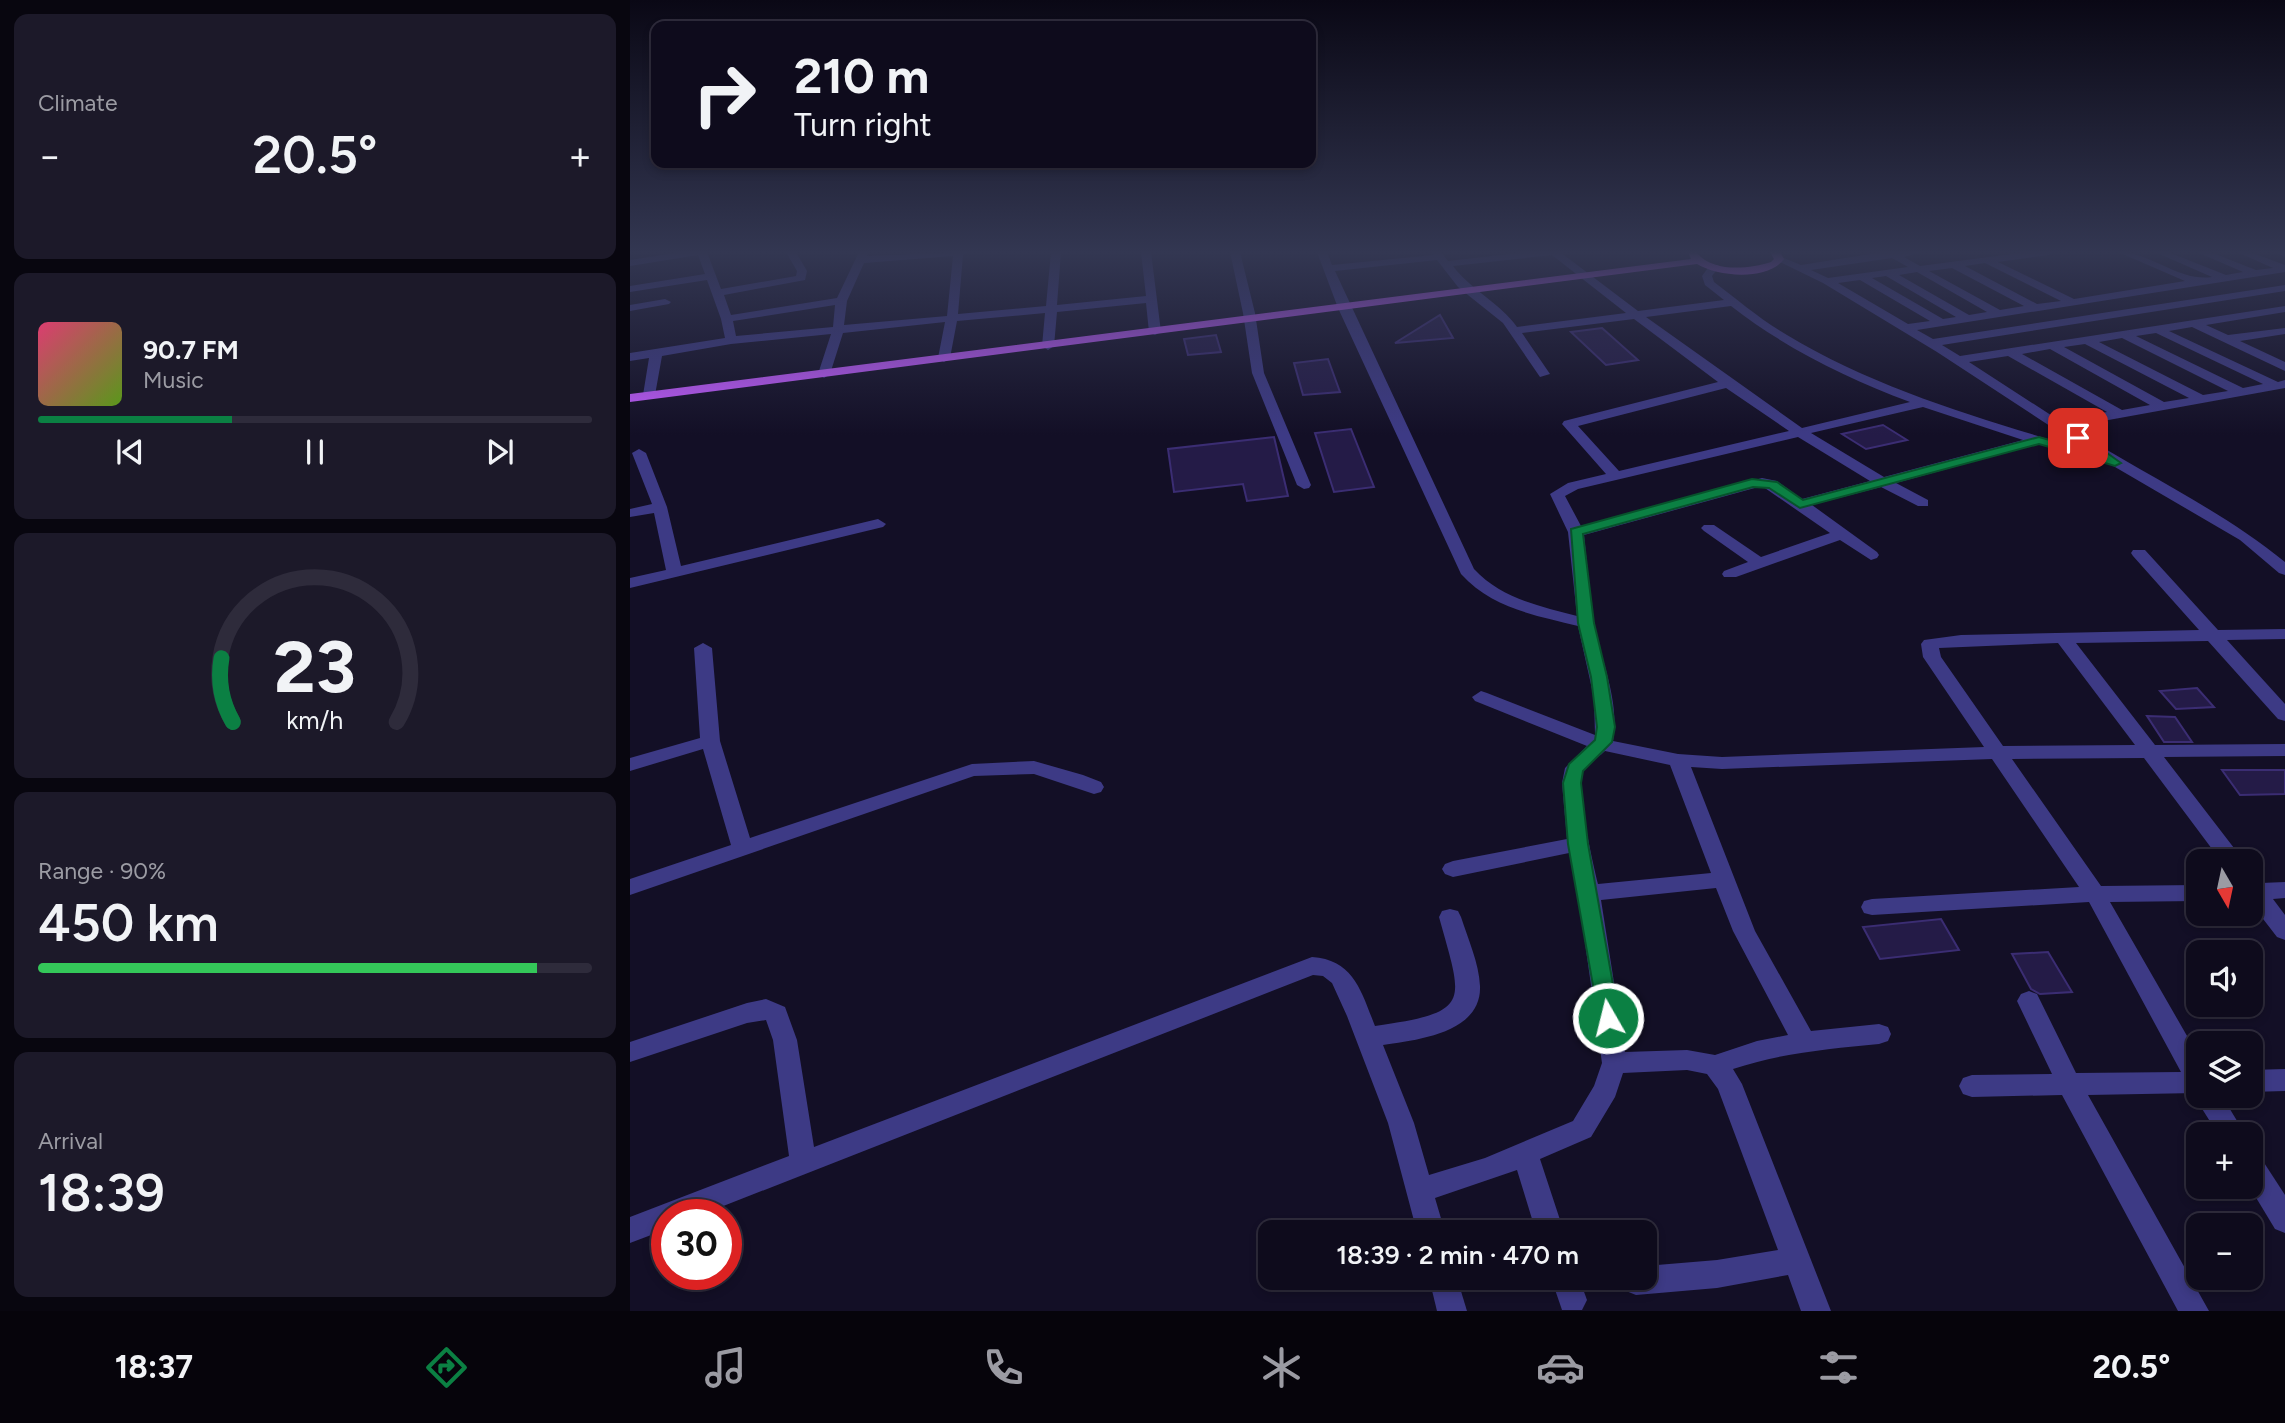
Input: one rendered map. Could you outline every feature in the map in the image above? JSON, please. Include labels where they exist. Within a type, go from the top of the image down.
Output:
[{"type":"main road","points":[[630,391],[650,391],[826,370],[1280,313]]},
{"type":"main road","points":[[630,398],[650,391]]},
{"type":"street","points":[[725,313],[731,340]]},
{"type":"street","points":[[727,319],[764,313]]},
{"type":"street","points":[[826,370],[840,313]]},
{"type":"street","points":[[945,354],[952,313]]},
{"type":"street","points":[[630,357],[731,340],[991,313]]},
{"type":"street","points":[[1049,342],[1053,313]]},
{"type":"street","points":[[1153,313],[1155,328]]},
{"type":"street","points":[[1249,313],[1258,373],[1304,485]]},
{"type":"street","points":[[1348,313],[1467,571],[1477,583],[1519,606],[1586,623]]},
{"type":"street","points":[[1495,313],[1514,331],[1544,374]]},
{"type":"street","points":[[1514,331],[1641,313]]},
{"type":"street","points":[[1749,313],[1810,353],[1926,402],[2115,463]]},
{"type":"street","points":[[1881,313],[1959,360],[2115,463],[2278,556],[2285,570]]},
{"type":"street","points":[[1925,313],[1942,323]]},
{"type":"street","points":[[1958,313],[1968,319]]},
{"type":"street","points":[[1906,328],[2004,313]]},
{"type":"street","points":[[1931,343],[2125,313]]},
{"type":"street","points":[[2236,313],[2242,316]]},
{"type":"street","points":[[1959,360],[2262,313]]},
{"type":"street","points":[[1634,314],[1726,384],[1881,482],[1923,503]]},
{"type":"street","points":[[1999,314],[2162,406]]},
{"type":"street","points":[[2195,324],[2285,367]]},
{"type":"street","points":[[2157,329],[2281,385]]},
{"type":"street","points":[[2227,339],[2285,331]]},
{"type":"street","points":[[2125,335],[2241,392]]},
{"type":"street","points":[[2087,340],[2199,398]]},
{"type":"street","points":[[2010,352],[2118,413]]},
{"type":"street","points":[[650,391],[656,353]]},
{"type":"street","points":[[1616,476],[1569,424],[1726,384]]},
{"type":"street","points":[[2059,425],[2281,385]]},
{"type":"street","points":[[1419,1190],[1489,1169],[1582,1129],[1606,1089],[1614,1063],[1589,893],[1578,844],[1572,783],[1575,768],[1604,742],[1606,727],[1603,698],[1586,623],[1576,532],[1557,494],[1573,486],[1926,402]]},
{"type":"street","points":[[1800,504],[2039,440]]},
{"type":"street","points":[[639,453],[660,507],[674,572]]},
{"type":"street","points":[[1576,532],[1752,483],[1773,484],[1871,555]]},
{"type":"street","points":[[630,513],[660,507]]},
{"type":"street","points":[[630,583],[878,524]]},
{"type":"street","points":[[1709,528],[1759,563]]},
{"type":"street","points":[[1730,573],[1842,534]]},
{"type":"street","points":[[2139,553],[2285,715]]},
{"type":"street","points":[[2186,1058],[2095,894],[1932,657],[1930,644],[1961,640],[2285,634]]},
{"type":"street","points":[[2064,639],[2223,849]]},
{"type":"street","points":[[703,648],[709,741],[743,850]]},
{"type":"street","points":[[1481,697],[1567,733],[1604,742],[1618,749],[1678,760],[1722,764],[2000,754],[2285,750]]},
{"type":"street","points":[[630,765],[709,741]]},
{"type":"street","points":[[1678,760],[1744,931],[1804,1042]]},
{"type":"street","points":[[630,887],[743,850],[803,825],[971,770],[1016,765],[1047,768],[1094,787]]},
{"type":"street","points":[[1453,869],[1578,844]]},
{"type":"street","points":[[1589,893],[1724,879]]},
{"type":"street","points":[[2263,889],[2285,890]]},
{"type":"street","points":[[1872,907],[2095,894],[2186,893]]},
{"type":"street","points":[[2263,903],[2285,931]]},
{"type":"street","points":[[1367,1037],[1431,1026],[1454,1017],[1467,1003],[1469,988],[1450,917]]},
{"type":"street","points":[[710,1199],[1312,966],[1328,967],[1341,977],[1401,1123],[1428,1220]]},
{"type":"street","points":[[2029,1002],[2069,1084],[2194,1311]]},
{"type":"street","points":[[630,1052],[747,1013],[766,1009],[776,1014],[785,1040],[803,1163]]},
{"type":"street","points":[[1614,1063],[1686,1060],[1715,1065],[1757,1051],[1804,1042],[1879,1034]]},
{"type":"street","points":[[1715,1065],[1729,1084],[1816,1311]]},
{"type":"street","points":[[1972,1086],[2186,1080]]},
{"type":"street","points":[[2263,1081],[2285,1080]]},
{"type":"street","points":[[1525,1154],[1546,1220]]},
{"type":"street","points":[[2263,1185],[2285,1220]]},
{"type":"street","points":[[630,1230],[651,1222]]},
{"type":"street","points":[[1657,1279],[1717,1274],[1798,1260]]},
{"type":"street","points":[[1446,1290],[1452,1311]]},
{"type":"building","points":[[1440,315],[1453,338],[1395,343]]},
{"type":"building","points":[[1602,328],[1638,360],[1606,365],[1571,332]]},
{"type":"building","points":[[1216,335],[1221,352],[1188,355],[1184,339]]},
{"type":"building","points":[[1328,359],[1340,392],[1303,395],[1294,363]]},
{"type":"building","points":[[1883,425],[1907,440],[1866,449],[1842,434]]},
{"type":"building","points":[[1351,429],[1374,487],[1334,492],[1315,433]]},
{"type":"building","points":[[1274,437],[1288,496],[1247,501],[1243,484],[1174,492],[1168,449]]},
{"type":"building","points":[[2197,688],[2214,707],[2176,709],[2160,691]]},
{"type":"building","points":[[2147,716],[2175,717],[2192,742],[2164,742]]},
{"type":"building","points":[[2222,770],[2285,770],[2285,794],[2240,795]]},
{"type":"building","points":[[1941,919],[1959,950],[1880,959],[1863,927]]},
{"type":"building","points":[[2048,952],[2072,992],[2040,994],[2031,989],[2012,954]]},
{"type":"route","points":[[1608,1018],[1589,893],[1578,844],[1572,783],[1575,768],[1604,742],[1606,727],[1595,656],[1586,623],[1576,532],[1752,483],[1773,484],[1800,504],[2039,440],[2115,463],[2078,438]]}]
